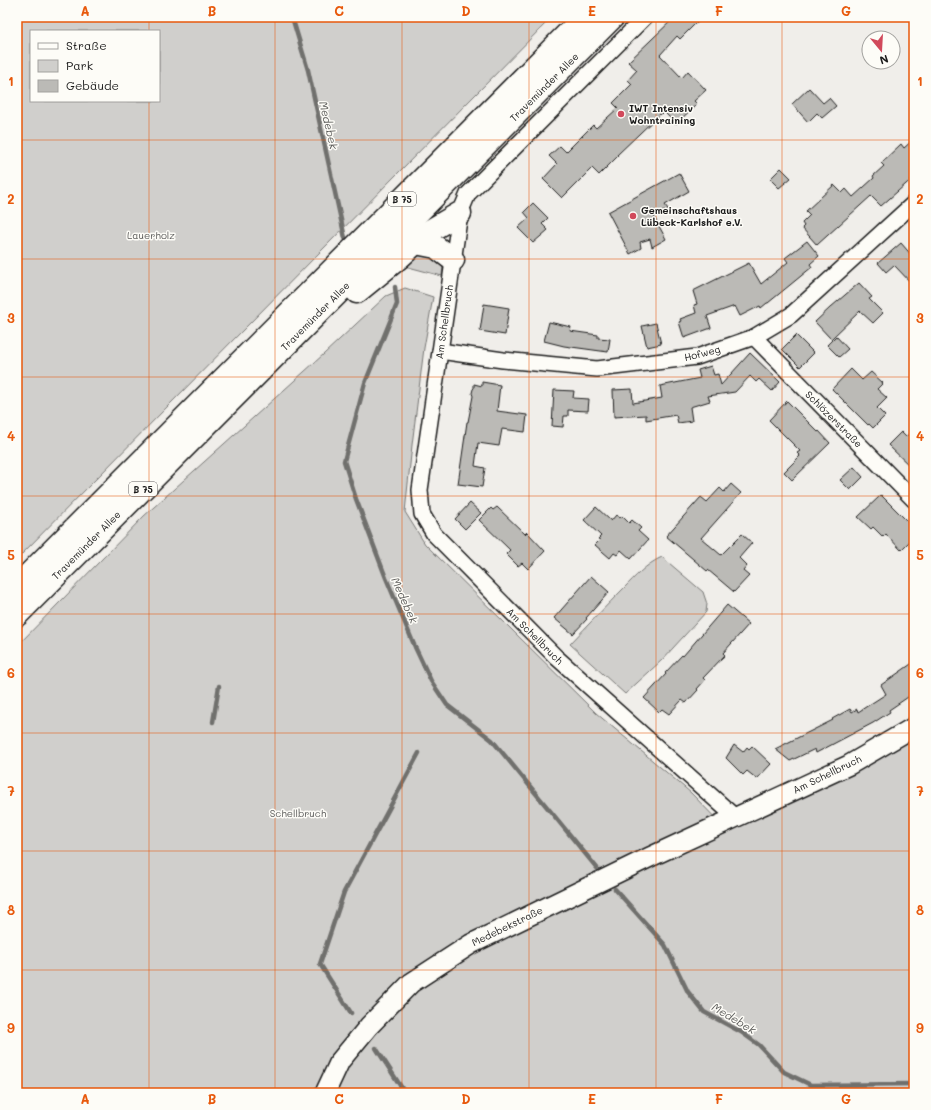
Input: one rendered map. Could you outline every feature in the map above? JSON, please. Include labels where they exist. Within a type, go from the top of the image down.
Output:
[{"type":"highway","name":"Travemünder Allee","points":[[17,586],[584,17]]},
{"type":"highway","name":"Travemünder Allee","points":[[17,615],[614,17]]},
{"type":"highway","points":[[268,363],[416,243],[426,233],[460,213]]},
{"type":"highway","points":[[416,243],[436,246],[453,260]]},
{"type":"street","points":[[460,213],[468,194],[645,17]]},
{"type":"street","name":"Hofweg","points":[[440,351],[503,360],[597,369],[697,357],[754,337],[791,315],[914,203]]},
{"type":"street","name":"Am Schellbruch","points":[[460,213],[420,490],[422,514],[434,534],[556,657],[735,817],[849,765],[914,727]]},
{"type":"street","name":"Schlözerstraße","points":[[754,337],[914,500]]},
{"type":"street","name":"Medebekstraße","points":[[325,1093],[340,1061],[368,1026],[411,983],[471,944],[735,817]]},
{"type":"green space","name":"Lauerholz","points":[[17,17],[552,17],[17,559]]},
{"type":"green space","points":[[417,250],[427,251],[443,264],[442,276],[401,265]]},
{"type":"green space","name":"Schellbruch","points":[[405,288],[433,297],[424,348],[405,512],[425,544],[596,713],[691,793],[728,831],[853,773],[914,738],[914,1093],[17,1093],[17,646],[144,516],[324,354],[386,296]]},
{"type":"green space","points":[[662,557],[703,592],[707,604],[706,612],[662,660],[625,694],[570,644],[637,575],[651,563]]},
{"type":"building","points":[[675,17],[702,17],[680,39],[677,36],[660,55],[682,78],[688,71],[706,90],[694,101],[697,104],[676,124],[664,112],[662,114],[661,113],[617,155],[618,156],[599,175],[592,168],[562,198],[543,179],[557,164],[549,156],[560,146],[566,152],[593,125],[596,128],[618,108],[613,103],[632,84],[628,80],[637,70],[628,62]]},
{"type":"building","points":[[809,88],[823,103],[829,98],[836,106],[822,118],[817,113],[808,122],[792,104]]},
{"type":"building","points":[[914,139],[914,177],[881,206],[871,196],[817,245],[802,228],[804,226],[802,223],[810,215],[806,211],[834,185],[842,193],[846,189],[853,197],[874,178],[873,176],[884,166],[881,163],[901,144],[904,148]]},
{"type":"building","points":[[781,168],[791,178],[779,188],[770,179]]},
{"type":"building","name":"Gemeinschaftshaus Lübeck-Karlshof e.V.","points":[[679,173],[689,191],[665,205],[668,209],[654,217],[666,239],[652,247],[650,239],[640,242],[641,248],[630,254],[608,212]]},
{"type":"building","points":[[533,203],[548,218],[542,224],[548,230],[533,243],[518,228],[529,218],[524,212]]},
{"type":"building","points":[[807,241],[819,256],[810,264],[812,267],[768,303],[761,308],[760,306],[740,316],[735,306],[707,316],[711,328],[684,338],[679,322],[681,321],[680,319],[696,313],[694,305],[697,304],[693,291],[749,263],[761,284],[788,262],[785,258]]},
{"type":"building","points":[[901,243],[914,258],[914,286],[894,265],[886,272],[878,263]]},
{"type":"building","points":[[859,283],[872,297],[869,299],[883,313],[873,323],[860,311],[831,339],[815,322]]},
{"type":"building","points":[[484,304],[509,308],[505,335],[480,331]]},
{"type":"building","points":[[549,322],[571,327],[570,331],[598,335],[598,338],[610,339],[608,352],[564,346],[544,341]]},
{"type":"building","points":[[656,323],[661,344],[647,347],[642,326]]},
{"type":"building","points":[[796,335],[814,353],[800,367],[782,349]]},
{"type":"building","points":[[836,336],[848,349],[839,357],[827,345]]},
{"type":"building","points":[[750,353],[780,382],[772,391],[759,379],[756,382],[750,376],[735,392],[708,396],[710,401],[690,407],[692,421],[678,423],[676,415],[646,420],[646,415],[614,417],[613,390],[632,389],[633,403],[662,398],[660,386],[700,378],[698,370],[711,366],[714,375],[718,374],[721,385]]},
{"type":"building","points":[[851,369],[862,380],[871,372],[883,383],[877,389],[887,398],[877,408],[885,416],[873,428],[869,424],[868,425],[832,389]]},
{"type":"building","points":[[482,382],[500,385],[497,411],[527,415],[525,432],[502,429],[499,446],[478,443],[475,466],[485,468],[482,487],[458,484],[474,384],[482,386]]},
{"type":"building","points":[[554,390],[574,391],[573,398],[589,399],[588,411],[568,410],[568,416],[564,416],[563,427],[552,426]]},
{"type":"building","points":[[787,401],[830,443],[792,480],[784,472],[800,456],[797,453],[800,451],[769,420]]},
{"type":"building","points":[[914,428],[914,470],[888,445],[901,432],[906,437]]},
{"type":"building","points":[[854,467],[863,477],[850,490],[840,480]]},
{"type":"building","points":[[731,484],[741,493],[701,538],[721,555],[742,534],[752,543],[739,558],[747,566],[743,571],[749,576],[734,592],[666,536],[701,497],[707,502],[720,488],[724,492]]},
{"type":"building","points":[[881,495],[914,528],[914,537],[901,550],[886,534],[883,537],[873,527],[871,529],[858,517]]},
{"type":"building","points":[[470,503],[481,513],[465,529],[455,519]]},
{"type":"building","points":[[497,507],[525,534],[527,532],[545,551],[528,569],[522,563],[518,566],[506,554],[510,550],[479,520],[491,508],[493,510]]},
{"type":"building","points":[[596,507],[611,521],[616,515],[620,518],[622,516],[629,523],[632,520],[641,528],[638,531],[648,540],[631,559],[621,550],[617,555],[614,553],[610,558],[595,545],[600,540],[598,539],[601,536],[584,520]]},
{"type":"building","points":[[591,576],[609,592],[573,634],[554,618]]},
{"type":"building","points":[[727,605],[749,624],[723,653],[725,655],[703,678],[705,680],[686,703],[682,700],[669,714],[662,709],[659,712],[644,698]]},
{"type":"building","points":[[914,662],[914,693],[873,723],[816,753],[815,749],[790,761],[775,749],[833,720],[832,719],[850,709],[852,712],[857,709],[858,712],[886,694],[881,685]]},
{"type":"building","points":[[734,745],[743,752],[747,747],[749,749],[752,746],[771,764],[757,779],[747,771],[743,775],[726,758]]},
{"type":"waterway","name":"Medebek","points":[[292,17],[308,70],[345,238]]},
{"type":"waterway","name":"Medebek","points":[[395,287],[397,304],[365,383],[344,461],[356,499],[386,578],[431,681],[447,705],[492,740],[597,868]]},
{"type":"waterway","points":[[213,722],[219,686]]},
{"type":"waterway","points":[[351,1013],[320,964],[344,892],[419,753]]},
{"type":"waterway","name":"Medebek","points":[[615,889],[665,945],[688,992],[704,1012],[741,1032],[759,1045],[784,1072],[811,1085],[914,1084]]},
{"type":"waterway","points":[[376,1048],[405,1093]]},
{"type":"place","name":"IWT Intensiv Wohntraining","points":[[621,114]]},
{"type":"place","name":"Gemeinschaftshaus Lübeck-Karlshof e.V.","points":[[633,216]]}]
